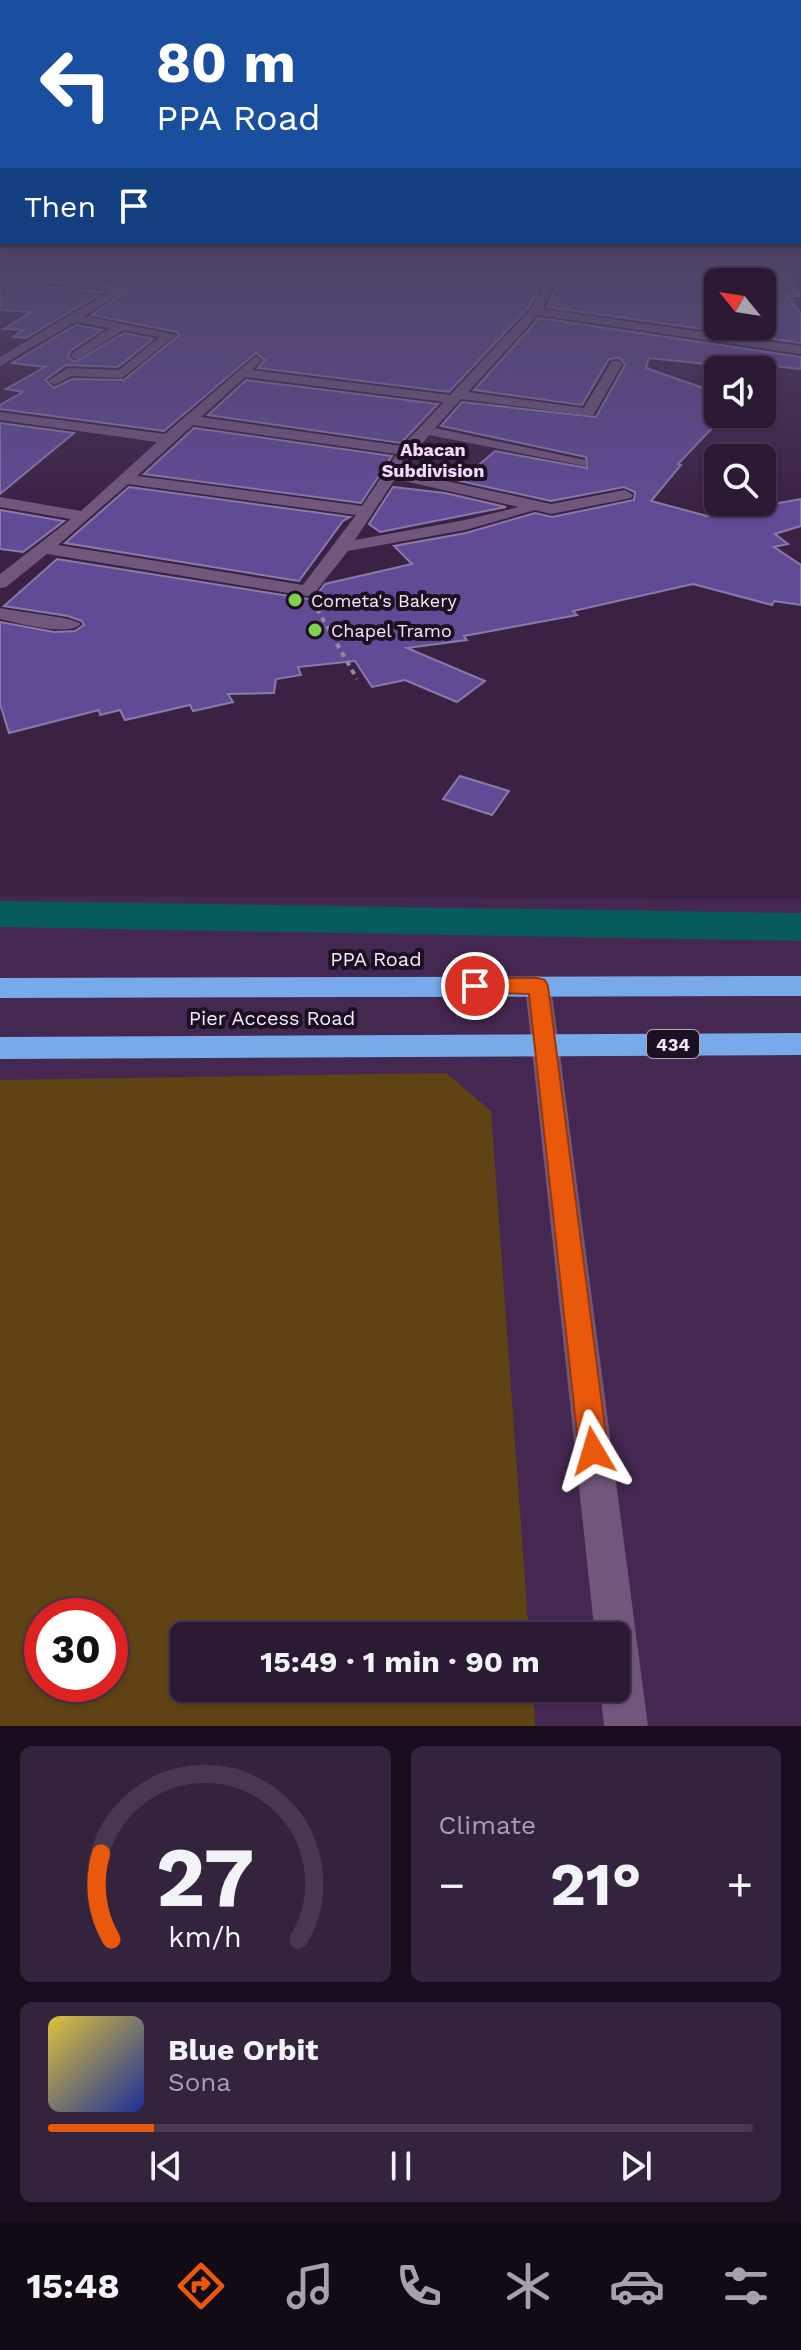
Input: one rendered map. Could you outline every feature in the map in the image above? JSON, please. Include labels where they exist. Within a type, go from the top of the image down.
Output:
[{"type":"highway","name":"PPA Road","points":[[0,988],[801,986]]},
{"type":"highway","name":"434","points":[[545,1044],[801,1044]]},
{"type":"highway","name":"Pier Access Road","points":[[0,1048],[545,1044]]},
{"type":"street","points":[[0,362],[23,349]]},
{"type":"street","points":[[77,356],[88,349]]},
{"type":"street","points":[[55,381],[68,372],[122,374],[153,349]]},
{"type":"street","points":[[43,548],[307,591],[342,547],[406,451],[499,349]]},
{"type":"street","points":[[0,583],[84,516],[256,360]]},
{"type":"street","points":[[244,373],[588,413],[616,364]]},
{"type":"street","points":[[0,416],[167,439]]},
{"type":"street","points":[[190,420],[406,451]]},
{"type":"street","points":[[427,430],[580,463]]},
{"type":"street","points":[[393,474],[551,509],[625,495]]},
{"type":"street","points":[[125,479],[365,511]]},
{"type":"street","points":[[0,502],[84,516]]},
{"type":"street","points":[[342,547],[465,525],[534,507]]},
{"type":"street","points":[[0,613],[27,620],[72,624]]},
{"type":"street","points":[[538,986],[614,1622]]},
{"type":"street","points":[[623,1702],[626,1726]]},
{"type":"path","points":[[307,591],[357,679]]},
{"type":"shaded area","points":[[0,896],[801,899],[801,1726],[0,1726]]},
{"type":"shaded area","points":[[446,1073],[491,1111],[528,1622],[170,1622],[170,1702],[534,1702],[535,1726],[0,1726],[0,1080]]},
{"type":"building","points":[[36,349],[74,349],[68,357],[75,362],[98,349],[141,349],[118,367],[66,365],[45,380],[54,388],[72,379],[124,380],[162,349],[490,349],[449,392],[258,368],[265,360],[256,353],[164,431],[0,409],[0,405],[23,392],[6,389],[45,367],[12,363]]},
{"type":"building","points":[[511,349],[744,349],[801,357],[801,369],[776,366],[776,356],[704,356],[704,364],[649,358],[646,368],[704,388],[704,428],[712,428],[678,464],[681,465],[651,501],[704,516],[776,516],[776,504],[801,499],[801,526],[775,534],[788,544],[774,547],[801,565],[801,605],[774,601],[772,605],[693,584],[573,611],[577,615],[464,636],[467,640],[407,648],[485,681],[457,702],[405,680],[372,687],[355,661],[298,667],[301,675],[276,679],[274,693],[228,694],[233,702],[193,711],[190,705],[125,720],[120,710],[100,715],[99,710],[9,733],[0,704],[0,622],[54,632],[75,631],[84,625],[82,621],[68,616],[4,606],[57,559],[308,599],[315,597],[325,584],[412,564],[394,546],[466,533],[535,513],[552,517],[634,500],[635,492],[624,487],[551,501],[460,481],[495,451],[587,468],[586,457],[441,426],[462,402],[596,417],[625,365],[620,358],[609,359],[582,405],[474,390]]},
{"type":"building","points":[[246,380],[438,404],[401,443],[208,415]]},
{"type":"building","points":[[0,423],[74,433],[0,494]]},
{"type":"building","points":[[194,428],[392,456],[361,503],[144,474]]},
{"type":"building","points":[[129,487],[350,517],[343,521],[299,581],[65,543]]},
{"type":"building","points":[[393,487],[445,493],[506,507],[380,532],[369,524]]},
{"type":"building","points":[[0,510],[64,521],[23,552],[0,549]]},
{"type":"building","points":[[460,776],[509,791],[492,815],[443,799]]},
{"type":"waterway","points":[[0,914],[801,927]]},
{"type":"place","name":"Cometa's Bakery","points":[[295,600]]},
{"type":"place","name":"Chapel Tramo","points":[[315,630]]},
{"type":"district","name":"Abacan Subdivision","points":[[433,459]]},
{"type":"route","points":[[475,986],[538,986],[593,1451]]}]
